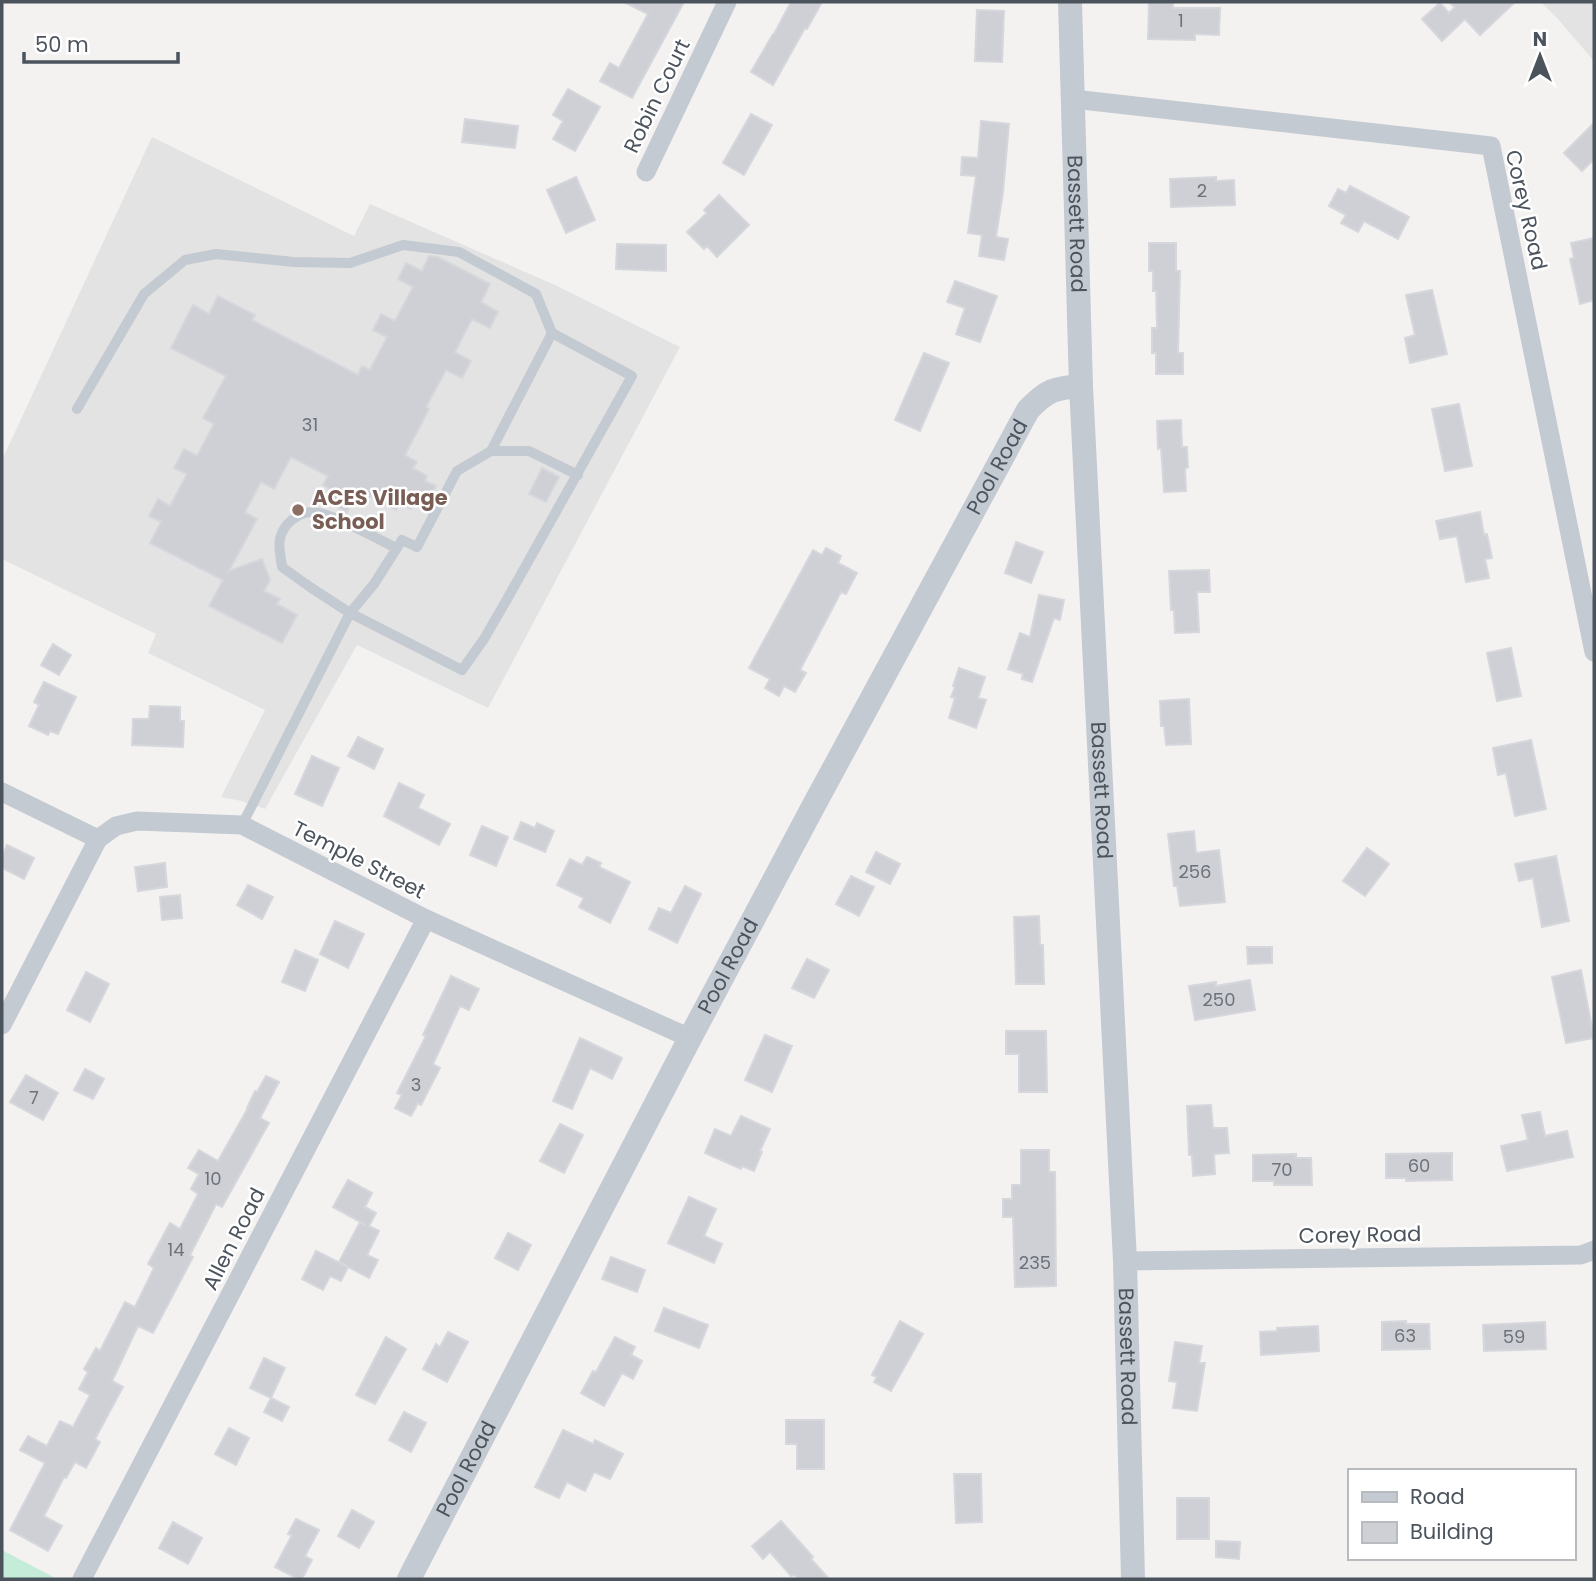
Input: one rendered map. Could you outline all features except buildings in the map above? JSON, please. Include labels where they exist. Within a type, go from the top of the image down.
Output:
[{"type":"street","name":"Robin Court","points":[[646,172],[727,2]]},
{"type":"street","name":"Bassett Road","points":[[1070,2],[1081,386],[1125,1261],[1133,1579]]},
{"type":"street","name":"Corey Road","points":[[1073,99],[1491,146],[1594,652]]},
{"type":"street","name":"Pool Road","points":[[409,1579],[690,1038],[1028,410],[1042,396],[1059,388],[1081,386]]},
{"type":"street","points":[[2,792],[98,839],[2,1025]]},
{"type":"street","name":"Temple Street","points":[[98,839],[116,826],[136,821],[242,825],[426,919],[690,1038]]},
{"type":"street","name":"Allen Road","points":[[82,1579],[426,919]]},
{"type":"street","name":"Corey Road","points":[[1125,1261],[1581,1255],[1594,1250]]},
{"type":"lane","points":[[78,409],[144,295],[185,260],[216,254],[294,262],[350,263],[402,245],[459,252],[536,294],[551,333],[632,376],[489,629],[462,670],[350,613],[310,587],[282,567],[279,541],[285,525],[310,512],[326,514],[396,548]]},
{"type":"lane","points":[[491,451],[551,333]]},
{"type":"lane","points":[[242,825],[350,613],[374,584],[402,540],[417,547],[457,471],[491,451],[529,451],[578,475]]},
{"type":"shaded area","points":[[1541,2],[1594,2],[1594,61],[1558,19]]},
{"type":"shaded area","name":"ACES Village School","points":[[152,137],[354,236],[370,204],[555,285],[680,347],[488,708],[357,645],[265,809],[221,797],[265,710],[148,653],[156,634],[2,559],[2,460]]},
{"type":"green space","points":[[2,1550],[55,1578],[2,1579]]},
{"type":"place","name":"ACES Village School","points":[[298,510]]}]
